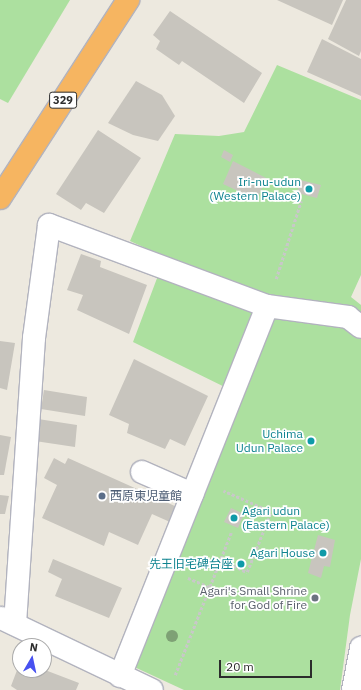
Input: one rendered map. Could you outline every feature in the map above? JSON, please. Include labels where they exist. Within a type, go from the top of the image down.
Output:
[{"type":"highway","name":"329","points":[[0,198],[128,0]]},
{"type":"street","points":[[162,686],[120,676],[7,621],[34,338],[49,225],[267,306],[348,317],[361,327]]},
{"type":"street","points":[[120,676],[267,306]]},
{"type":"street","points":[[142,472],[192,494]]},
{"type":"street","points":[[353,690],[361,648]]},
{"type":"path","points":[[267,306],[301,201]]},
{"type":"path","points":[[220,497],[223,490],[271,512],[248,572],[220,559]]},
{"type":"path","points":[[162,686],[231,533]]},
{"type":"green space","points":[[0,0],[70,0],[8,103],[0,99]]},
{"type":"green space","points":[[277,65],[361,100],[361,275],[351,297],[361,305],[361,559],[350,615],[340,690],[184,690],[130,665],[241,395],[133,342],[165,257],[130,241],[175,134],[219,136],[244,132]]},
{"type":"building","points":[[277,0],[343,0],[332,25]]},
{"type":"building","points":[[346,0],[361,0],[361,51],[359,56],[328,39]]},
{"type":"building","points":[[170,11],[262,73],[244,103],[182,61],[179,65],[156,49],[160,41],[153,35]]},
{"type":"building","points":[[322,39],[361,59],[361,96],[307,72]]},
{"type":"building","points":[[136,81],[162,95],[175,116],[158,141],[133,135],[108,123]]},
{"type":"building","points":[[98,130],[141,158],[104,213],[86,203],[81,210],[56,194]]},
{"type":"building","points":[[224,150],[233,155],[230,162],[221,157]]},
{"type":"building","points":[[233,161],[266,178],[257,200],[223,184]]},
{"type":"building","name":"Iri-nu-udun (Western Palace)","points":[[300,180],[321,185],[317,198],[297,193]]},
{"type":"building","points":[[81,254],[101,261],[100,267],[147,285],[129,334],[77,310],[83,295],[67,290]]},
{"type":"building","points":[[0,341],[15,343],[7,390],[0,388]]},
{"type":"building","points":[[134,359],[208,396],[185,446],[170,439],[165,449],[127,433],[129,424],[109,415]]},
{"type":"building","points":[[44,390],[87,397],[85,416],[41,409]]},
{"type":"building","points":[[38,419],[77,425],[75,447],[35,441]]},
{"type":"building","points":[[0,435],[11,437],[4,475],[0,475]]},
{"type":"building","name":"西原東児童館","points":[[54,458],[65,464],[68,458],[177,507],[170,522],[152,514],[138,545],[109,532],[104,546],[42,518],[57,485],[44,478]]},
{"type":"building","points":[[0,495],[9,496],[5,514],[0,514]]},
{"type":"building","name":"Agari udun (Eastern Palace)","points":[[231,508],[244,514],[238,528],[224,522]]},
{"type":"building","name":"Agari House","points":[[318,535],[335,540],[330,567],[324,566],[321,578],[308,573]]},
{"type":"building","points":[[53,559],[122,588],[109,618],[55,596],[62,579],[48,572]]},
{"type":"building","points":[[52,673],[79,683],[76,690],[17,690],[11,686],[14,678],[52,678]]},
{"type":"place","name":"Iri-nu-udun (Western Palace)","points":[[309,189]]},
{"type":"place","name":"Uchima Udun Palace","points":[[311,441]]},
{"type":"place","name":"西原東児童館","points":[[102,496]]},
{"type":"place","name":"Agari udun (Eastern Palace)","points":[[234,518]]},
{"type":"place","name":"Agari House","points":[[323,553]]},
{"type":"place","name":"先王旧宅碑台座","points":[[241,564]]},
{"type":"place","name":"Agari's Small Shrine for God of Fire","points":[[315,598]]}]
